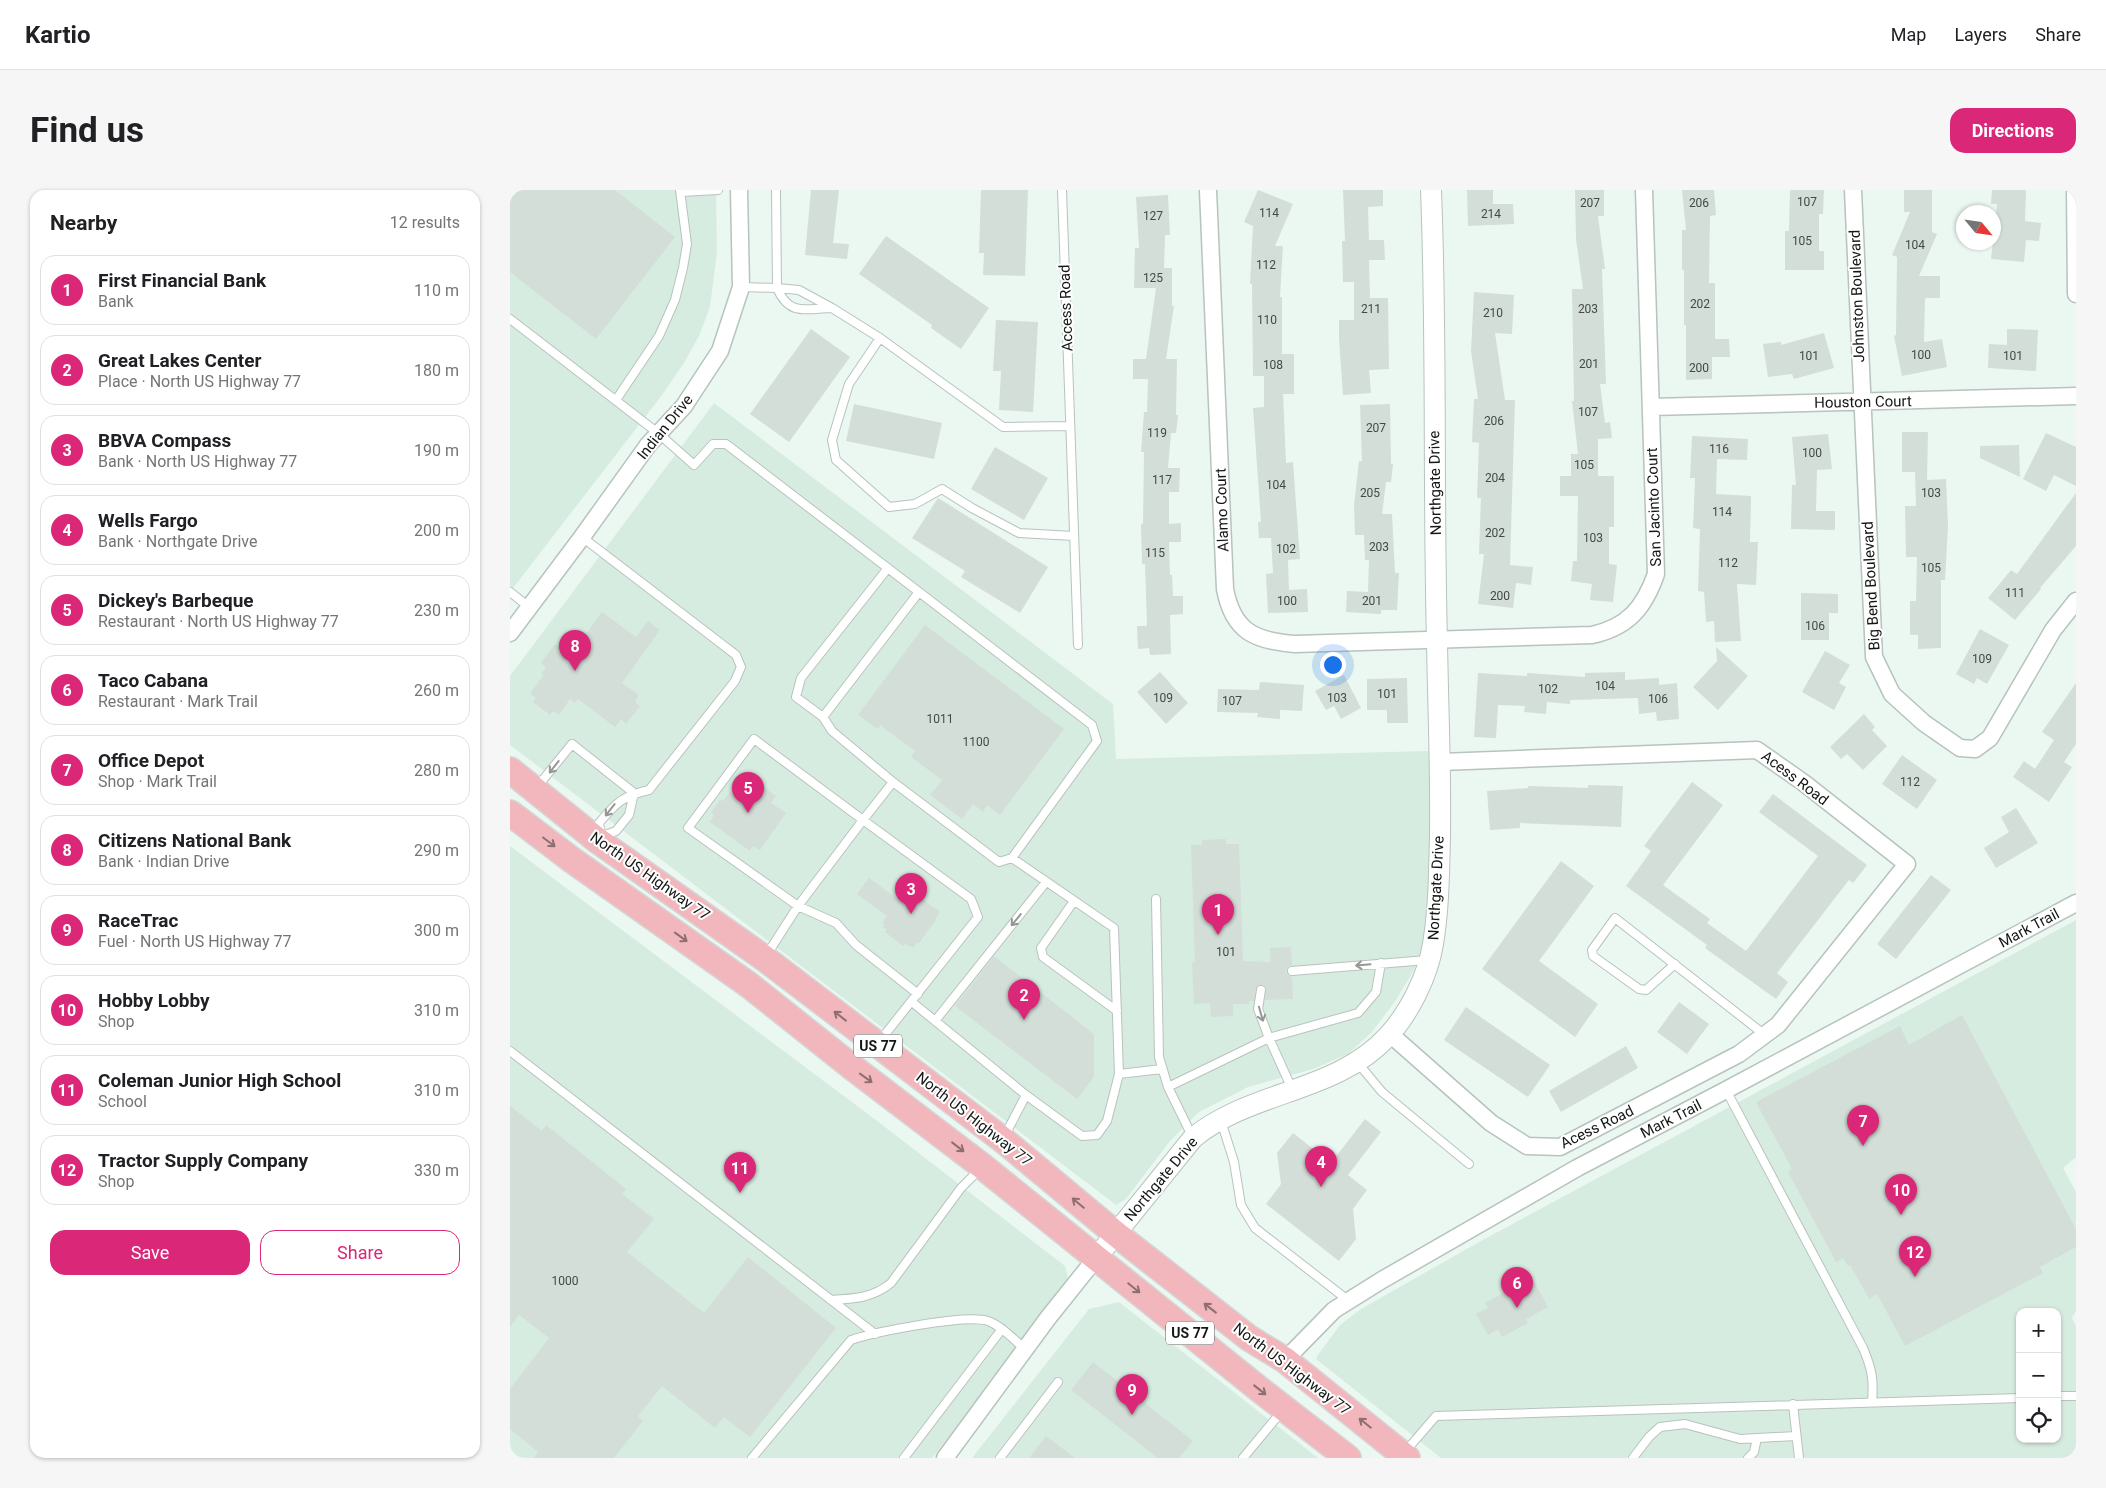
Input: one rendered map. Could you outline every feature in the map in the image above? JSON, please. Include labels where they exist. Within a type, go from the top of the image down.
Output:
[{"type":"main road","name":"North US Highway 77","points":[[510,770],[599,838],[764,958],[1003,1140],[1116,1234],[1249,1338],[1285,1360],[1403,1457]]},
{"type":"main road","name":"North US Highway 77","points":[[510,813],[572,860],[749,985],[852,1067],[982,1166],[1284,1409],[1348,1458]]},
{"type":"street","name":"Indian Drive","points":[[510,633],[582,537],[648,444],[684,406],[720,351],[741,287],[739,190]]},
{"type":"street","name":"Alamo Court","points":[[1208,190],[1225,589],[1228,606],[1236,621],[1244,629],[1270,642],[1295,644],[1437,640]]},
{"type":"street","name":"Northgate Drive","points":[[947,1457],[1025,1349],[1193,1138],[1220,1119],[1243,1108],[1311,1085],[1357,1062],[1369,1054],[1390,1034],[1422,986],[1433,948],[1439,898],[1441,762],[1437,640],[1431,190]]},
{"type":"street","name":"San Jacinto Court","points":[[1437,640],[1592,635],[1606,632],[1628,620],[1637,612],[1650,592],[1656,574],[1644,190]]},
{"type":"street","name":"Johnston Boulevard","points":[[1853,190],[1862,402]]},
{"type":"street","points":[[2075,190],[2076,294]]},
{"type":"street","name":"Houston Court","points":[[1650,408],[2076,396]]},
{"type":"street","name":"Big Bend Boulevard","points":[[1862,402],[1874,657],[1892,694],[1924,723],[1960,748],[1975,749],[1990,738],[2053,630],[2076,601]]},
{"type":"street","name":"Acess Road","points":[[1390,1034],[1491,1124],[1527,1146],[1560,1148],[1739,1054],[1778,1025],[1907,864],[1804,783],[1757,750],[1441,762]]},
{"type":"street","name":"Mark Trail","points":[[1285,1360],[1334,1310],[1382,1280],[1577,1168],[2076,903]]},
{"type":"lane","points":[[616,400],[659,336],[675,300],[687,244],[681,191],[718,190]]},
{"type":"lane","points":[[776,190],[777,288],[782,300],[789,307],[799,310],[832,308]]},
{"type":"lane","name":"Access Road","points":[[1062,190],[1078,645]]},
{"type":"lane","points":[[741,287],[798,290],[832,308],[880,338],[1003,427],[1070,426]]},
{"type":"lane","points":[[510,319],[658,433],[694,465],[714,444],[726,444],[1092,724],[1097,741],[1012,858],[999,862],[893,782],[832,731],[822,717],[796,697],[801,678],[888,568]]},
{"type":"lane","points":[[880,338],[850,384],[832,440],[836,460],[889,507],[914,504],[942,489],[972,508],[1019,533],[1074,536]]},
{"type":"lane","points":[[582,537],[736,655],[741,667],[735,681],[649,790],[634,793],[616,803],[600,824],[599,838],[616,831],[628,815],[634,793]]},
{"type":"lane","points":[[510,592],[529,607]]},
{"type":"lane","points":[[822,717],[919,592]]},
{"type":"lane","points":[[877,1045],[912,1002],[978,917],[971,899],[754,739],[688,828],[798,906],[836,923],[856,945],[918,994]]},
{"type":"lane","points":[[536,790],[572,744],[634,793]]},
{"type":"lane","points":[[764,958],[798,906],[893,782]]},
{"type":"lane","points":[[912,1002],[1026,1095],[1082,1136],[1097,1135],[1108,1121],[1119,1074],[1114,928],[1012,858]]},
{"type":"lane","points":[[935,1021],[1046,882]]},
{"type":"lane","points":[[1156,899],[1159,1057],[1168,1087],[1193,1138]]},
{"type":"lane","points":[[1074,901],[1041,948],[1043,958],[1117,1011]]},
{"type":"lane","points":[[1675,964],[1646,990],[1638,989],[1593,956],[1592,950],[1615,918],[1675,964],[1764,1035]]},
{"type":"lane","points":[[1292,971],[1429,959]]},
{"type":"lane","points":[[1168,1087],[1269,1038],[1358,1013],[1376,992],[1381,963]]},
{"type":"lane","points":[[1261,990],[1258,1009],[1293,1091]]},
{"type":"lane","points":[[510,1051],[875,1334]]},
{"type":"lane","points":[[1357,1062],[1382,1092],[1470,1164]]},
{"type":"lane","points":[[1119,1074],[1162,1069]]},
{"type":"lane","points":[[1726,1090],[1863,1348],[1874,1380],[1872,1402]]},
{"type":"lane","points":[[1003,1140],[1026,1095]]},
{"type":"lane","points":[[1220,1119],[1234,1162],[1242,1205],[1255,1228],[1349,1300]]},
{"type":"lane","points":[[831,1300],[856,1299],[872,1295],[891,1283],[961,1188],[982,1166]]},
{"type":"lane","points":[[752,1458],[851,1340],[956,1320],[987,1321],[1002,1330],[1025,1349]]},
{"type":"lane","points":[[904,1458],[1002,1330]]},
{"type":"lane","points":[[1000,1458],[1058,1382]]},
{"type":"lane","points":[[2061,1396],[2076,1396]]},
{"type":"lane","points":[[1403,1457],[1436,1416],[2016,1398]]},
{"type":"lane","points":[[1794,1404],[1799,1458]]},
{"type":"lane","points":[[1243,1458],[1284,1409]]},
{"type":"lane","points":[[1633,1458],[1660,1426],[1685,1424],[1740,1439],[1796,1436]]},
{"type":"lane","points":[[1748,1458],[1754,1452],[1757,1438]]},
{"type":"shaded area","points":[[510,190],[716,190],[717,252],[710,307],[699,336],[684,363],[662,395],[510,592]]},
{"type":"shaded area","points":[[714,403],[1113,704],[1116,759],[1429,751],[1432,890],[1427,932],[1414,970],[1396,1000],[1372,1032],[1348,1054],[1313,1069],[1248,1087],[1199,1112],[1170,1141],[1126,1199],[1116,1205],[510,745],[510,676]]},
{"type":"shaded area","points":[[510,846],[876,1120],[1065,1266],[1069,1283],[1059,1299],[932,1458],[510,1458]]},
{"type":"shaded area","points":[[2076,920],[2076,1157],[2063,1168],[2076,1192],[2076,1311],[2072,1318],[2076,1326],[2076,1458],[1441,1458],[1316,1359],[1340,1325],[1361,1309],[1479,1242]]},
{"type":"shaded area","points":[[1119,1302],[1318,1458],[972,1458],[1089,1309]]},
{"type":"building","points":[[510,190],[615,190],[675,237],[596,339],[510,272]]},
{"type":"building","points":[[811,190],[839,190],[833,243],[849,244],[847,259],[805,255]]},
{"type":"building","points":[[981,190],[1028,190],[1025,276],[983,275],[984,253],[979,253]]},
{"type":"building","points":[[1258,190],[1293,204],[1275,246],[1283,246],[1280,297],[1282,297],[1282,354],[1294,354],[1294,394],[1283,394],[1286,463],[1293,462],[1300,559],[1288,560],[1289,590],[1307,589],[1308,612],[1268,613],[1266,574],[1273,573],[1271,538],[1259,538],[1258,522],[1261,522],[1253,408],[1264,407],[1264,376],[1253,376],[1252,284],[1250,284],[1253,226],[1244,222]]},
{"type":"building","points":[[1343,190],[1383,190],[1383,206],[1368,207],[1369,240],[1384,240],[1385,260],[1369,260],[1370,298],[1388,298],[1389,369],[1369,370],[1371,393],[1343,395],[1339,320],[1354,320],[1354,282],[1343,282],[1342,241],[1345,241]]},
{"type":"building","points":[[1467,190],[1493,190],[1493,204],[1513,204],[1514,224],[1468,226]]},
{"type":"building","points":[[1575,190],[1604,190],[1604,216],[1598,216],[1605,269],[1602,269],[1606,384],[1600,384],[1605,423],[1610,422],[1612,438],[1598,439],[1598,476],[1614,476],[1614,527],[1609,527],[1609,564],[1617,565],[1613,602],[1590,600],[1592,584],[1571,581],[1573,561],[1577,561],[1578,496],[1560,496],[1560,476],[1571,476],[1571,454],[1578,454],[1572,401],[1574,401],[1572,289],[1583,289],[1576,239]]},
{"type":"building","points":[[1682,190],[1714,190],[1716,215],[1710,216],[1709,283],[1715,283],[1715,339],[1729,339],[1730,357],[1712,357],[1712,379],[1686,380],[1682,230],[1686,230]]},
{"type":"building","points":[[1790,190],[1824,190],[1823,214],[1819,214],[1819,251],[1824,251],[1824,270],[1785,270],[1785,231],[1789,231]]},
{"type":"building","points":[[1904,190],[1932,190],[1932,232],[1937,234],[1919,276],[1940,276],[1940,298],[1925,298],[1924,342],[1942,339],[1947,367],[1902,376],[1894,336],[1896,335],[1897,257],[1892,255],[1910,212],[1904,212]]},
{"type":"building","points":[[1992,190],[2026,190],[2025,221],[2041,223],[2039,241],[2026,240],[2024,262],[1991,259],[1992,250],[2001,250],[2001,205],[1991,204]]},
{"type":"building","points":[[1168,195],[1170,235],[1165,235],[1164,268],[1172,268],[1172,306],[1174,306],[1166,359],[1177,359],[1176,415],[1178,415],[1176,433],[1171,433],[1168,468],[1180,468],[1179,492],[1169,492],[1169,524],[1181,523],[1181,542],[1169,542],[1170,575],[1172,575],[1173,596],[1183,596],[1183,614],[1170,615],[1171,654],[1150,655],[1149,648],[1138,649],[1137,626],[1147,626],[1145,564],[1142,564],[1141,524],[1143,524],[1144,452],[1141,452],[1144,412],[1147,412],[1148,379],[1133,379],[1133,359],[1146,359],[1156,288],[1134,288],[1135,248],[1139,248],[1136,197]]},
{"type":"building","points":[[886,236],[989,308],[961,349],[931,328],[932,325],[859,274]]},
{"type":"building","points":[[1474,292],[1514,295],[1512,334],[1495,333],[1505,400],[1515,400],[1510,565],[1533,567],[1531,585],[1516,583],[1513,608],[1478,604],[1484,554],[1479,554],[1481,498],[1477,498],[1479,443],[1472,442],[1474,399],[1478,399],[1471,351]]},
{"type":"building","points":[[996,320],[1038,322],[1033,412],[999,410],[1001,371],[993,371]]},
{"type":"building","points":[[811,329],[850,357],[789,442],[750,414]]},
{"type":"building","points":[[2007,329],[2038,330],[2036,371],[1988,368],[1989,344],[2007,345]]},
{"type":"building","points":[[1824,333],[1834,368],[1794,379],[1792,374],[1768,377],[1763,344],[1781,342],[1781,345]]},
{"type":"building","points":[[854,404],[942,423],[934,459],[846,441]]},
{"type":"building","points":[[1390,404],[1391,464],[1393,464],[1391,482],[1386,482],[1382,514],[1392,514],[1395,573],[1399,573],[1397,610],[1381,610],[1381,614],[1346,612],[1347,591],[1368,592],[1369,560],[1365,560],[1364,535],[1355,535],[1354,505],[1359,461],[1362,461],[1360,405]]},
{"type":"building","points":[[1902,432],[1928,432],[1927,480],[1946,479],[1948,525],[1945,580],[1941,580],[1941,648],[1918,649],[1918,635],[1910,635],[1910,601],[1916,601],[1917,557],[1906,557],[1905,506],[1916,506],[1915,472],[1902,472]]},
{"type":"building","points":[[2046,433],[2076,447],[2076,486],[2054,475],[2046,491],[2023,479]]},
{"type":"building","points":[[1828,434],[1832,469],[1817,470],[1816,511],[1835,511],[1835,530],[1791,529],[1792,485],[1796,485],[1792,437]]},
{"type":"building","points":[[1692,436],[1748,439],[1747,460],[1717,459],[1716,494],[1751,496],[1750,542],[1758,542],[1756,585],[1737,584],[1741,641],[1715,642],[1714,621],[1706,622],[1704,592],[1698,591],[1700,529],[1693,528],[1695,478],[1690,478]]},
{"type":"building","points":[[2019,445],[2020,477],[1980,458],[1980,446]]},
{"type":"building","points":[[995,447],[1048,478],[1024,520],[971,489]]},
{"type":"building","points":[[2076,493],[2076,546],[2015,620],[1988,598],[2011,570],[2017,574]]},
{"type":"building","points":[[938,498],[1048,567],[1020,613],[961,577],[965,571],[912,538]]},
{"type":"building","points":[[1801,593],[1838,594],[1838,613],[1829,613],[1829,640],[1801,640]]},
{"type":"building","points":[[602,612],[636,637],[648,621],[660,630],[622,683],[639,695],[635,702],[640,706],[626,724],[621,719],[615,727],[578,699],[575,703],[570,699],[559,715],[553,711],[550,715],[533,702],[536,698],[530,693],[544,675],[541,674],[546,667],[541,663],[555,644],[565,651],[568,646],[574,650]]},
{"type":"building","points":[[925,625],[1064,729],[1000,815],[987,805],[983,812],[973,804],[962,819],[930,795],[942,780],[911,757],[915,751],[880,725],[878,729],[858,715]]},
{"type":"building","points":[[1980,629],[2009,645],[1987,684],[1977,678],[1974,684],[1956,674]]},
{"type":"building","points":[[1716,647],[1748,676],[1718,710],[1693,687],[1717,661]]},
{"type":"building","points":[[1825,651],[1850,665],[1839,683],[1846,687],[1834,710],[1802,692]]},
{"type":"building","points":[[1160,672],[1188,703],[1166,724],[1137,692]]},
{"type":"building","points":[[1625,672],[1625,680],[1659,678],[1659,685],[1677,683],[1679,719],[1657,721],[1656,712],[1639,714],[1638,698],[1570,700],[1570,704],[1547,702],[1546,714],[1524,712],[1525,706],[1498,705],[1496,738],[1474,737],[1478,673],[1527,676],[1527,673],[1585,677],[1585,673]]},
{"type":"building","points":[[1344,675],[1361,708],[1341,719],[1334,706],[1326,710],[1315,691]]},
{"type":"building","points":[[1407,678],[1408,723],[1387,723],[1387,710],[1367,710],[1367,679]]},
{"type":"building","points":[[1260,682],[1304,685],[1302,711],[1280,710],[1280,719],[1257,717],[1258,713],[1217,712],[1218,689],[1259,690]]},
{"type":"building","points":[[2076,683],[2076,744],[2064,762],[2072,767],[2049,802],[2013,777],[2024,761],[2035,769],[2054,740],[2042,732]]},
{"type":"building","points":[[1864,714],[1875,727],[1872,730],[1887,746],[1863,770],[1847,754],[1841,759],[1830,747]]},
{"type":"building","points":[[1902,755],[1937,780],[1917,809],[1882,784]]},
{"type":"building","points":[[749,776],[776,796],[771,803],[786,813],[760,850],[753,846],[750,851],[710,822],[714,815],[711,812],[720,800],[723,801],[730,792],[734,796]]},
{"type":"building","points":[[1692,782],[1723,805],[1663,885],[1710,919],[1707,923],[1746,951],[1818,856],[1759,812],[1773,794],[1867,865],[1853,883],[1849,880],[1777,973],[1788,982],[1776,999],[1705,948],[1707,945],[1626,886],[1651,851],[1644,846]]},
{"type":"building","points":[[1588,785],[1623,786],[1621,827],[1520,823],[1520,828],[1490,830],[1487,791],[1528,788],[1528,786],[1588,788]]},
{"type":"building","points":[[2016,808],[2038,843],[1996,868],[1984,848],[2009,832],[2001,817]]},
{"type":"building","points":[[1226,839],[1226,844],[1239,844],[1243,961],[1271,962],[1270,948],[1291,947],[1292,965],[1286,971],[1292,977],[1293,999],[1265,1000],[1266,988],[1264,985],[1259,985],[1256,989],[1254,1001],[1249,1001],[1249,1004],[1233,1004],[1233,1016],[1211,1017],[1210,1003],[1194,1004],[1192,962],[1195,962],[1191,845],[1202,845],[1202,840]]},
{"type":"building","points":[[1561,861],[1594,886],[1539,961],[1598,1004],[1575,1037],[1482,969]]},
{"type":"building","points":[[1931,875],[1951,890],[1896,959],[1877,944]]},
{"type":"building","points":[[869,878],[899,900],[907,888],[940,912],[919,943],[913,948],[905,944],[903,946],[885,932],[887,930],[883,927],[885,924],[882,923],[887,916],[857,894]]},
{"type":"building","points":[[994,956],[1094,1034],[1094,1077],[1077,1099],[955,1006]]},
{"type":"building","points":[[1679,1002],[1709,1024],[1687,1054],[1657,1032]]},
{"type":"building","points":[[1466,1007],[1550,1065],[1528,1097],[1444,1040]]},
{"type":"building","points":[[1962,1015],[2076,1229],[2076,1247],[2040,1267],[2043,1273],[1905,1346],[1877,1294],[1869,1299],[1850,1265],[1848,1266],[1843,1258],[1836,1262],[1788,1172],[1792,1169],[1756,1102],[1900,1026],[1909,1045]]},
{"type":"building","points":[[1626,1046],[1638,1068],[1561,1112],[1549,1091]]},
{"type":"building","points":[[510,1106],[542,1131],[546,1125],[626,1189],[622,1194],[654,1219],[627,1252],[704,1313],[748,1257],[836,1328],[750,1437],[724,1417],[715,1428],[662,1386],[638,1416],[643,1421],[614,1458],[534,1458],[538,1452],[510,1429],[510,1389],[549,1338],[519,1315],[510,1327]]},
{"type":"building","points":[[1365,1119],[1381,1132],[1348,1175],[1367,1190],[1353,1209],[1356,1239],[1339,1261],[1266,1204],[1281,1184],[1277,1153],[1293,1133],[1331,1163]]},
{"type":"building","points":[[1532,1278],[1548,1307],[1526,1319],[1528,1323],[1502,1337],[1498,1329],[1488,1335],[1476,1314],[1488,1308],[1485,1303],[1505,1292],[1503,1288],[1516,1282],[1518,1285]]},
{"type":"building","points":[[1093,1362],[1193,1441],[1179,1458],[1158,1458],[1071,1390]]},
{"type":"building","points":[[1046,1436],[1075,1458],[1029,1458]]},
{"type":"place","name":"Citizens National Bank","points":[[575,671]]},
{"type":"place","name":"Dickey's Barbeque","points":[[748,813]]},
{"type":"place","name":"BBVA Compass","points":[[911,914]]},
{"type":"place","name":"First Financial Bank","points":[[1218,935]]},
{"type":"place","name":"Great Lakes Center","points":[[1024,1020]]},
{"type":"place","name":"Office Depot","points":[[1863,1146]]},
{"type":"place","name":"Wells Fargo","points":[[1321,1187]]},
{"type":"place","name":"Coleman Junior High School","points":[[740,1193]]},
{"type":"place","name":"Hobby Lobby","points":[[1901,1215]]},
{"type":"place","name":"Tractor Supply Company","points":[[1915,1277]]},
{"type":"place","name":"Taco Cabana","points":[[1517,1308]]},
{"type":"place","name":"RaceTrac","points":[[1132,1415]]}]
